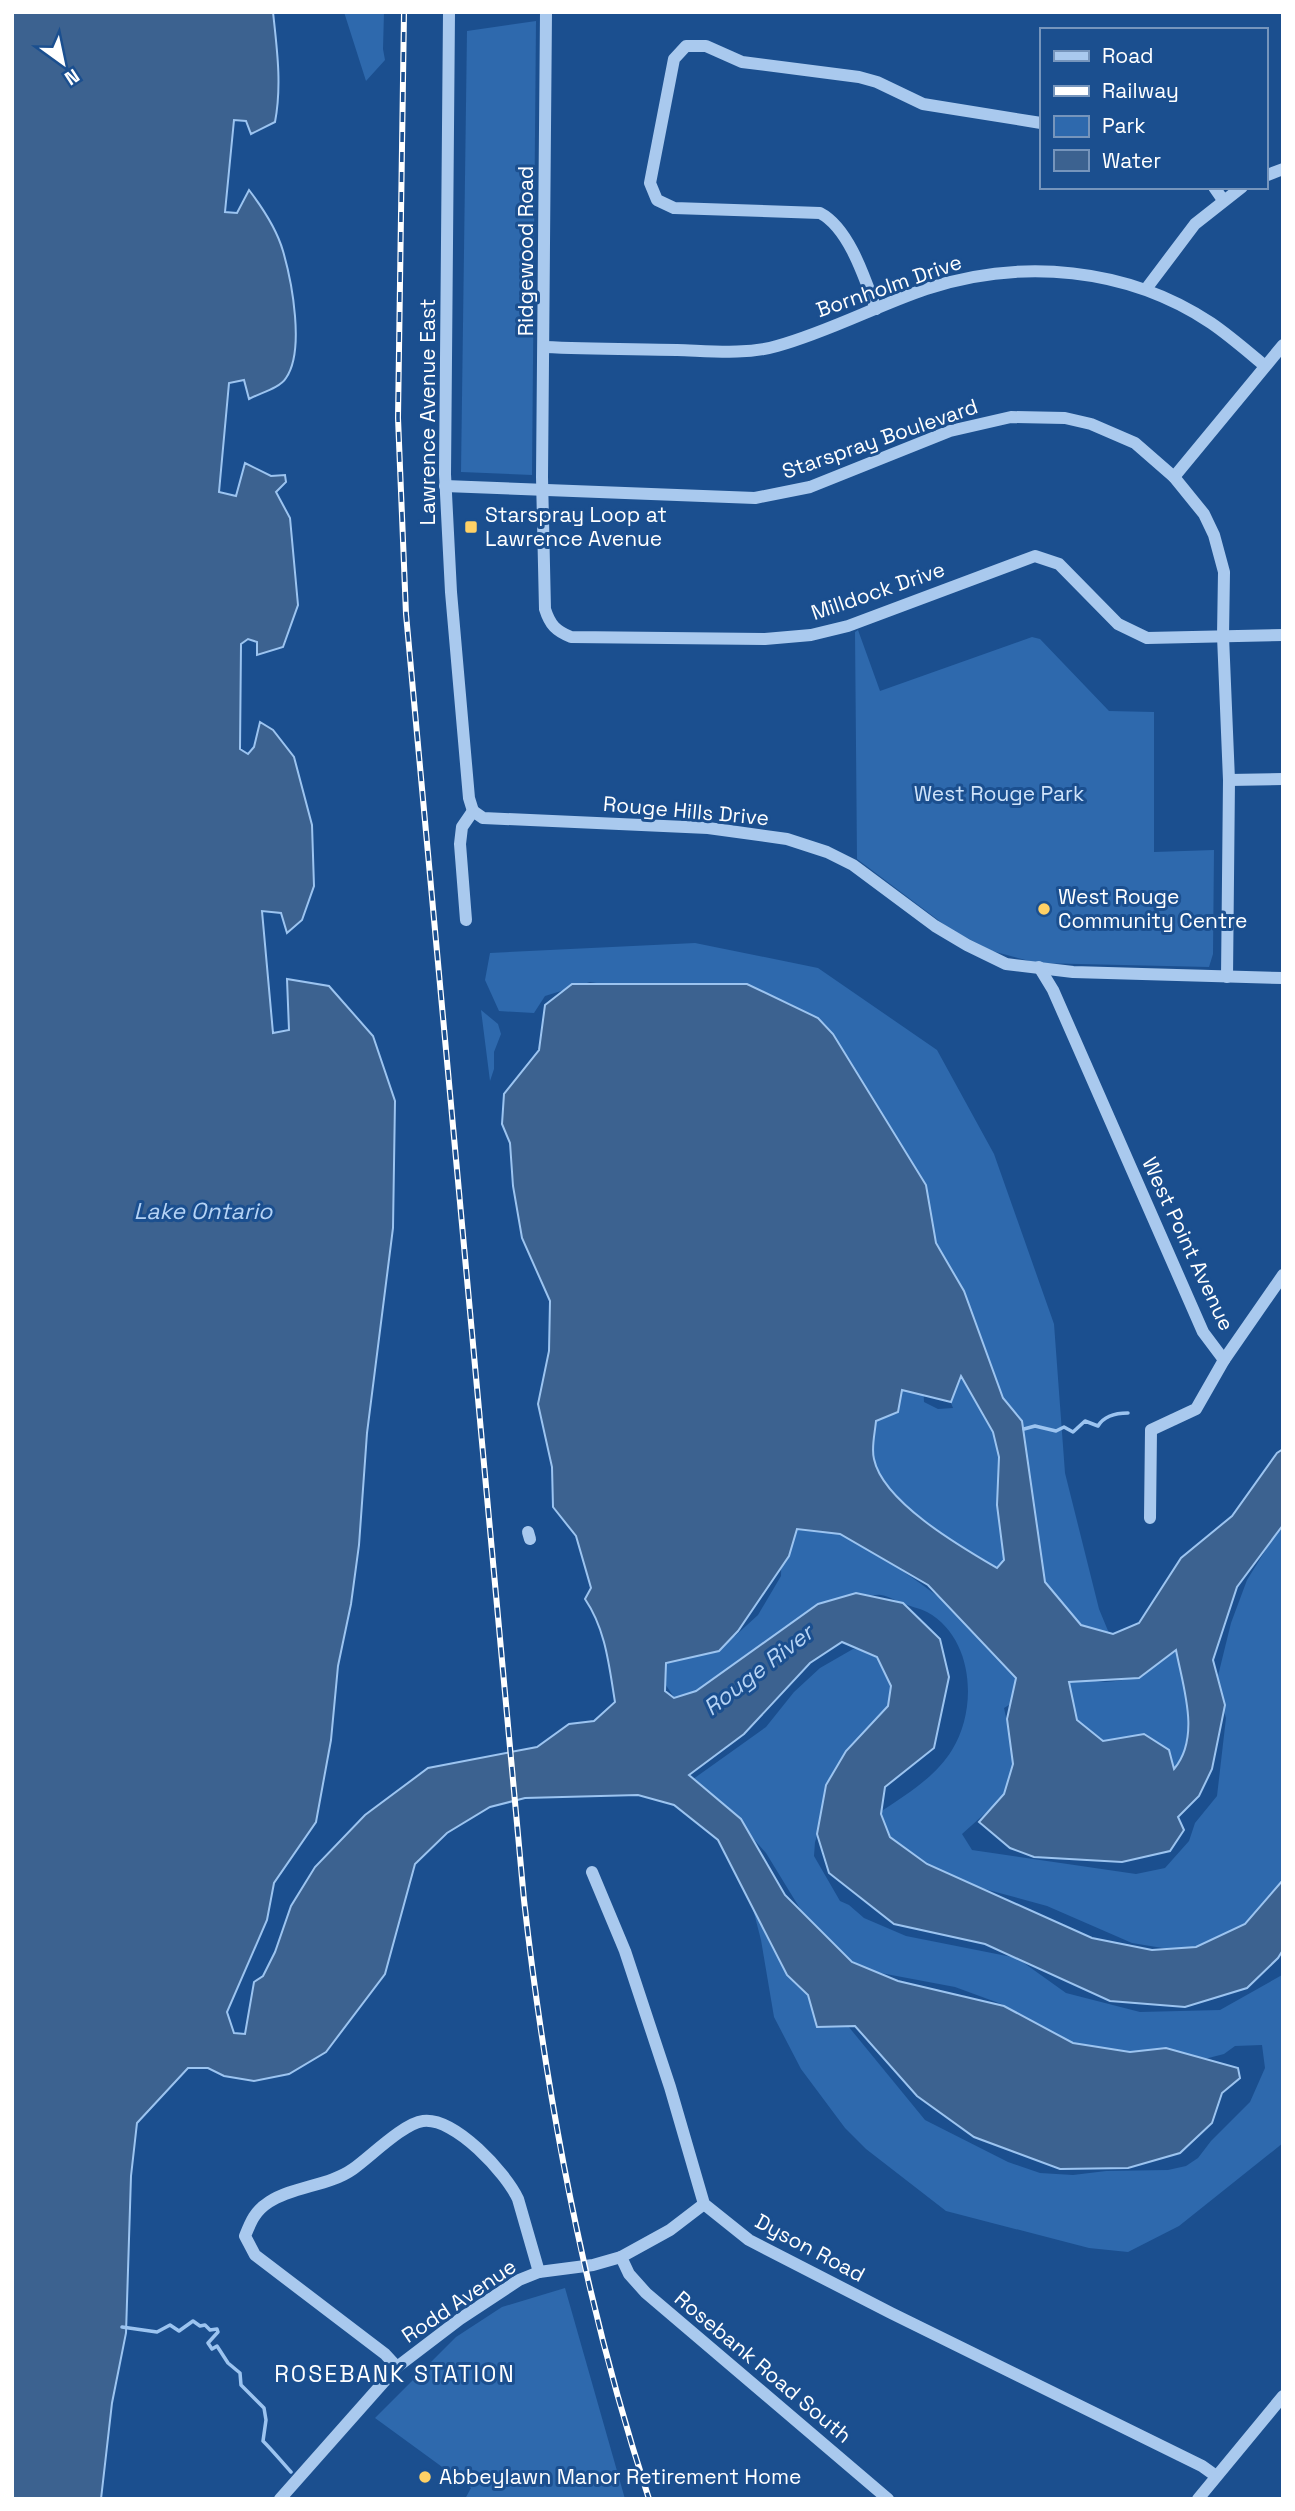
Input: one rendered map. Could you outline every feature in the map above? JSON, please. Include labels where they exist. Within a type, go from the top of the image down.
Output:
[{"type":"street","name":"Lawrence Avenue East","points":[[449,12],[445,486],[452,605],[469,798],[473,811]]},
{"type":"street","name":"Ridgewood Road","points":[[543,489],[546,12]]},
{"type":"street","points":[[876,309],[843,234],[832,220],[820,213],[674,208],[657,200],[650,183],[674,59],[686,46],[706,46],[742,62],[859,77],[877,82],[923,104],[1040,123]]},
{"type":"street","points":[[1215,189],[1223,200]]},
{"type":"street","points":[[1146,289],[1184,237],[1223,200],[1239,189]]},
{"type":"street","name":"Bornholm Drive","points":[[545,346],[742,352],[776,347],[925,290],[963,279],[1034,270],[1100,277],[1146,289],[1209,322],[1265,366]]},
{"type":"street","points":[[1174,477],[1283,345]]},
{"type":"street","name":"Starspray Boulevard","points":[[445,486],[755,498],[810,486],[950,431],[1011,417],[1065,418],[1113,432],[1135,443],[1174,477],[1204,514],[1214,535],[1224,572],[1223,636],[1229,780],[1227,977]]},
{"type":"street","name":"Milldock Drive","points":[[543,489],[545,609],[549,622],[558,631],[571,637],[765,639],[811,635],[848,626],[1035,556],[1059,564],[1118,624],[1147,638],[1283,635]]},
{"type":"street","points":[[1229,780],[1283,779]]},
{"type":"street","points":[[466,920],[460,844],[462,827],[473,811]]},
{"type":"street","name":"Rouge Hills Drive","points":[[473,811],[483,818],[708,828],[787,839],[827,852],[853,865],[935,926],[967,946],[1006,964],[1073,972],[1283,978]]},
{"type":"street","name":"West Point Avenue","points":[[1039,967],[1053,990],[1203,1332],[1224,1360],[1196,1409],[1150,1430],[1150,1518]]},
{"type":"street","points":[[1224,1360],[1283,1275]]},
{"type":"street","points":[[592,1872],[625,1951],[666,2075],[704,2204]]},
{"type":"street","points":[[397,2367],[385,2354],[255,2255],[245,2236],[253,2216],[270,2201],[350,2171],[399,2133],[422,2121],[445,2124],[472,2143],[513,2188],[519,2199],[539,2272]]},
{"type":"street","name":"Rodd Avenue","points":[[280,2499],[397,2367],[480,2306],[519,2280],[539,2272],[593,2265],[621,2257],[670,2230],[704,2204]]},
{"type":"street","name":"Dyson Road","points":[[704,2204],[749,2240],[1193,2461],[1216,2476]]},
{"type":"street","name":"Rosebank Road South","points":[[621,2257],[629,2274],[646,2293],[888,2499]]},
{"type":"street","points":[[1198,2499],[1283,2396]]},
{"type":"green space","points":[[344,12],[384,12],[385,60],[366,81]]},
{"type":"green space","points":[[536,21],[532,475],[461,472],[467,31]]},
{"type":"green space","name":"West Rouge Park","points":[[858,630],[880,691],[1032,637],[1040,639],[1109,711],[1154,712],[1154,852],[1214,850],[1213,954],[1209,967],[1037,963],[992,951],[950,929],[857,859],[855,632]]},
{"type":"green space","points":[[695,943],[818,968],[937,1050],[994,1154],[1054,1324],[1065,1473],[1099,1609],[1111,1638],[1077,1634],[1055,1611],[1044,1577],[1022,1427],[992,1379],[815,1020],[789,1003],[746,991],[682,983],[615,986],[590,982],[545,996],[534,1013],[499,1011],[485,980],[490,953]]},
{"type":"green space","points":[[481,1010],[498,1024],[501,1034],[494,1052],[494,1069],[490,1081]]},
{"type":"green space","points":[[900,1271],[966,1368],[978,1406],[1004,1448],[1006,1464],[997,1497],[1008,1581],[881,1495],[838,1348],[923,1384],[924,1402],[938,1409],[953,1408]]},
{"type":"green space","points":[[1283,1522],[1283,1906],[1193,1953],[1132,1943],[1047,1906],[966,1884],[919,1864],[898,1847],[881,1823],[879,1813],[919,1785],[945,1760],[960,1733],[966,1714],[967,1675],[962,1656],[943,1624],[927,1612],[881,1595],[855,1599],[681,1707],[656,1671],[670,1655],[690,1654],[735,1636],[758,1615],[781,1576],[782,1527],[830,1524],[901,1570],[956,1611],[1002,1657],[1016,1679],[1019,1699],[1004,1708],[1016,1764],[1010,1791],[962,1834],[972,1850],[1136,1874],[1165,1868],[1189,1841],[1195,1823],[1217,1796],[1226,1718],[1216,1684],[1231,1623],[1247,1580]]},
{"type":"green space","points":[[1186,1619],[1194,1713],[1179,1781],[1081,1791],[1066,1682],[1074,1676],[1102,1682],[1135,1677],[1165,1655]]},
{"type":"green space","points":[[853,1649],[871,1652],[877,1657],[898,1693],[833,1790],[815,1842],[814,1856],[840,1901],[864,1918],[906,1936],[1017,1958],[1066,1993],[1140,2012],[1220,2010],[1282,1975],[1283,2143],[1179,2226],[1128,2252],[1089,2248],[946,2211],[866,2149],[845,2128],[801,2069],[774,2017],[761,1940],[744,1874],[830,2004],[925,2120],[1008,2162],[1040,2173],[1073,2175],[1106,2171],[1168,2170],[1186,2166],[1198,2158],[1250,2102],[1265,2068],[1262,2045],[1235,2046],[1224,2054],[1193,2062],[1052,2043],[1004,2005],[955,1987],[870,1971],[821,1943],[766,1853],[724,1806],[689,1782],[766,1727],[794,1692],[820,1668]]},
{"type":"green space","points":[[565,2288],[625,2499],[465,2499],[471,2488],[375,2418],[456,2337],[502,2307]]},
{"type":"water","points":[[12,12],[273,12],[278,81],[275,122],[251,134],[246,121],[234,120],[225,212],[237,213],[249,190],[273,227],[283,251],[290,280],[295,316],[295,351],[286,378],[269,390],[249,399],[244,380],[229,383],[219,492],[236,496],[245,463],[271,476],[285,475],[286,482],[276,492],[290,518],[298,605],[283,647],[257,655],[257,642],[248,639],[241,644],[240,749],[248,754],[254,747],[260,722],[273,730],[294,757],[312,825],[314,886],[302,920],[287,933],[281,913],[262,911],[273,1033],[289,1030],[287,979],[329,986],[373,1036],[395,1101],[393,1228],[367,1433],[359,1545],[351,1604],[338,1666],[331,1740],[316,1822],[274,1883],[267,1920],[227,2012],[234,2033],[245,2034],[254,1982],[263,1976],[275,1952],[291,1906],[315,1867],[365,1815],[428,1768],[537,1747],[569,1724],[594,1721],[615,1702],[602,1636],[585,1599],[591,1588],[576,1536],[553,1507],[552,1467],[538,1404],[549,1351],[550,1301],[522,1238],[513,1186],[510,1143],[502,1124],[504,1094],[539,1050],[545,1005],[572,984],[747,984],[818,1018],[833,1034],[926,1185],[936,1243],[964,1291],[1003,1398],[1022,1421],[1045,1582],[1081,1625],[1113,1634],[1139,1623],[1181,1558],[1232,1516],[1277,1453],[1283,1449],[1283,1525],[1237,1587],[1213,1660],[1225,1705],[1212,1769],[1199,1796],[1178,1817],[1184,1830],[1170,1851],[1122,1862],[1034,1857],[1010,1848],[979,1822],[1004,1794],[1013,1764],[1007,1719],[1016,1678],[928,1585],[840,1534],[797,1529],[789,1556],[738,1631],[719,1651],[666,1663],[665,1691],[674,1698],[696,1691],[818,1604],[856,1593],[903,1603],[940,1639],[949,1677],[934,1748],[885,1787],[881,1814],[890,1837],[927,1864],[1092,1938],[1152,1950],[1196,1947],[1245,1924],[1283,1880],[1283,1950],[1247,1988],[1185,2007],[1110,2001],[985,1944],[894,1924],[829,1873],[817,1834],[826,1785],[846,1751],[888,1706],[891,1686],[877,1657],[842,1642],[810,1663],[744,1734],[689,1775],[741,1819],[785,1895],[852,1962],[898,1981],[1004,2006],[1073,2043],[1130,2052],[1166,2048],[1238,2068],[1240,2078],[1222,2093],[1212,2123],[1180,2153],[1128,2168],[1060,2169],[974,2137],[917,2096],[855,2026],[817,2027],[808,1995],[787,1975],[718,1840],[674,1805],[638,1795],[525,1798],[490,1807],[447,1833],[415,1864],[385,1974],[326,2052],[289,2074],[254,2081],[224,2076],[208,2068],[188,2068],[137,2123],[131,2176],[126,2333],[112,2403],[101,2499],[12,2499]],"holes":[[[961,1376],[993,1432],[999,1457],[997,1505],[1004,1560],[997,1568],[945,1536],[907,1507],[880,1475],[873,1455],[876,1421],[898,1412],[902,1390],[951,1402]],[[1176,1650],[1186,1695],[1188,1727],[1187,1742],[1174,1769],[1169,1750],[1144,1734],[1103,1741],[1077,1720],[1069,1682],[1139,1678]]]},
{"type":"waterway","points":[[1024,1429],[1035,1426],[1056,1431],[1064,1427],[1073,1432],[1085,1421],[1098,1426],[1111,1416],[1128,1413]]},
{"type":"waterway","points":[[122,2327],[157,2332],[170,2325],[179,2331],[193,2321],[210,2330],[217,2329],[218,2332],[208,2343],[212,2349],[217,2346],[228,2363],[240,2373],[241,2385],[264,2408],[266,2420],[263,2441],[291,2472]]},
{"type":"railway","points":[[404,12],[398,418],[406,614],[524,1900],[544,2052],[571,2203],[606,2352],[649,2499]]},
{"type":"place","name":"Starspray Loop at Lawrence Avenue","points":[[471,527]]},
{"type":"place","name":"West Rouge Community Centre","points":[[1044,909]]},
{"type":"place","name":"Abbeylawn Manor Retirement Home","points":[[425,2477]]},
{"type":"district","name":"ROSEBANK STATION","points":[[395,2374]]},
{"type":"water label","name":"Lake Ontario","points":[[203,1211]]},
{"type":"water label","name":"Rouge River","points":[[758,1670]]}]
